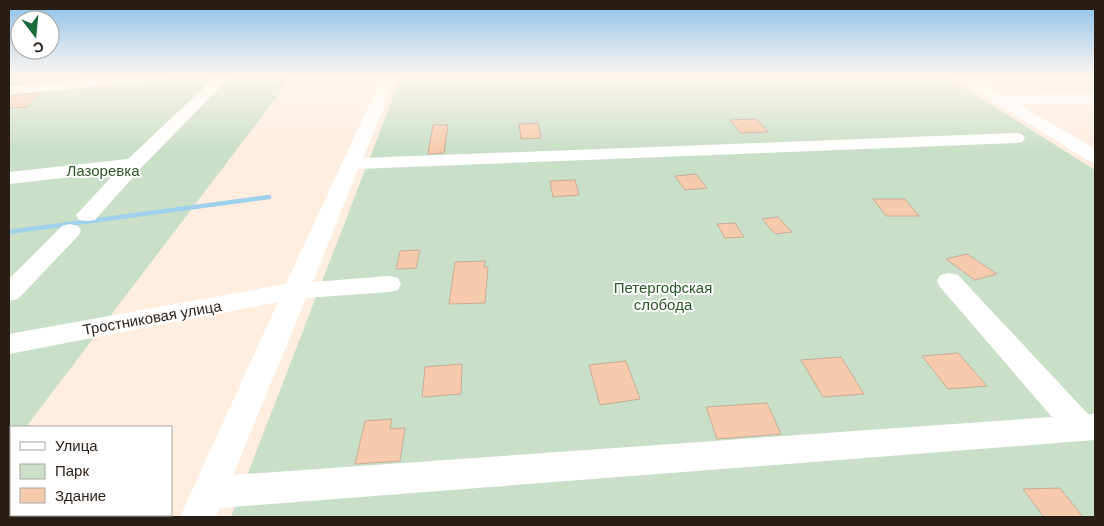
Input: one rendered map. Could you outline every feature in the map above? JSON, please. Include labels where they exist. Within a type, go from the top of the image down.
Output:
[{"type":"street","points":[[87,215],[134,164],[198,102]]},
{"type":"street","points":[[378,102],[203,505],[1088,427]]},
{"type":"street","points":[[1004,102],[1095,157]]},
{"type":"street","points":[[351,164],[1016,138]]},
{"type":"street","points":[[9,178],[134,164]]},
{"type":"street","points":[[9,293],[70,231]]},
{"type":"street","points":[[949,281],[1088,427]]},
{"type":"street","name":"Тростниковая улица","points":[[9,344],[296,291],[389,284]]},
{"type":"green space","name":"Лазоревка","points":[[9,102],[273,102],[27,426],[10,426],[9,450]]},
{"type":"green space","name":"Петергофская слобода","points":[[392,102],[986,102],[1095,170],[1095,517],[231,517]]},
{"type":"building","points":[[9,102],[32,102],[27,107],[9,108]]},
{"type":"building","points":[[756,119],[768,132],[741,133],[730,120]]},
{"type":"building","points":[[538,123],[541,138],[521,139],[519,124]]},
{"type":"building","points":[[433,125],[448,125],[444,153],[428,154]]},
{"type":"building","points":[[696,174],[707,188],[685,190],[675,176]]},
{"type":"building","points":[[575,180],[579,195],[553,197],[550,181]]},
{"type":"building","points":[[873,199],[905,199],[919,216],[886,216]]},
{"type":"building","points":[[778,217],[792,232],[775,234],[762,219]]},
{"type":"building","points":[[735,223],[744,237],[725,238],[717,224]]},
{"type":"building","points":[[420,250],[416,268],[396,269],[400,251]]},
{"type":"building","points":[[967,254],[997,274],[975,280],[946,259]]},
{"type":"building","points":[[485,261],[484,267],[488,267],[485,303],[449,304],[455,262]]},
{"type":"building","points":[[958,353],[987,386],[948,389],[922,356]]},
{"type":"building","points":[[841,357],[864,394],[823,397],[801,360]]},
{"type":"building","points":[[626,361],[640,399],[600,405],[589,365]]},
{"type":"building","points":[[462,364],[461,394],[422,397],[425,367]]},
{"type":"building","points":[[767,403],[781,434],[717,439],[706,407]]},
{"type":"building","points":[[392,419],[390,429],[405,428],[400,461],[355,464],[365,421]]},
{"type":"building","points":[[1060,488],[1083,517],[1044,517],[1023,489]]},
{"type":"waterway","points":[[9,232],[269,197]]}]
